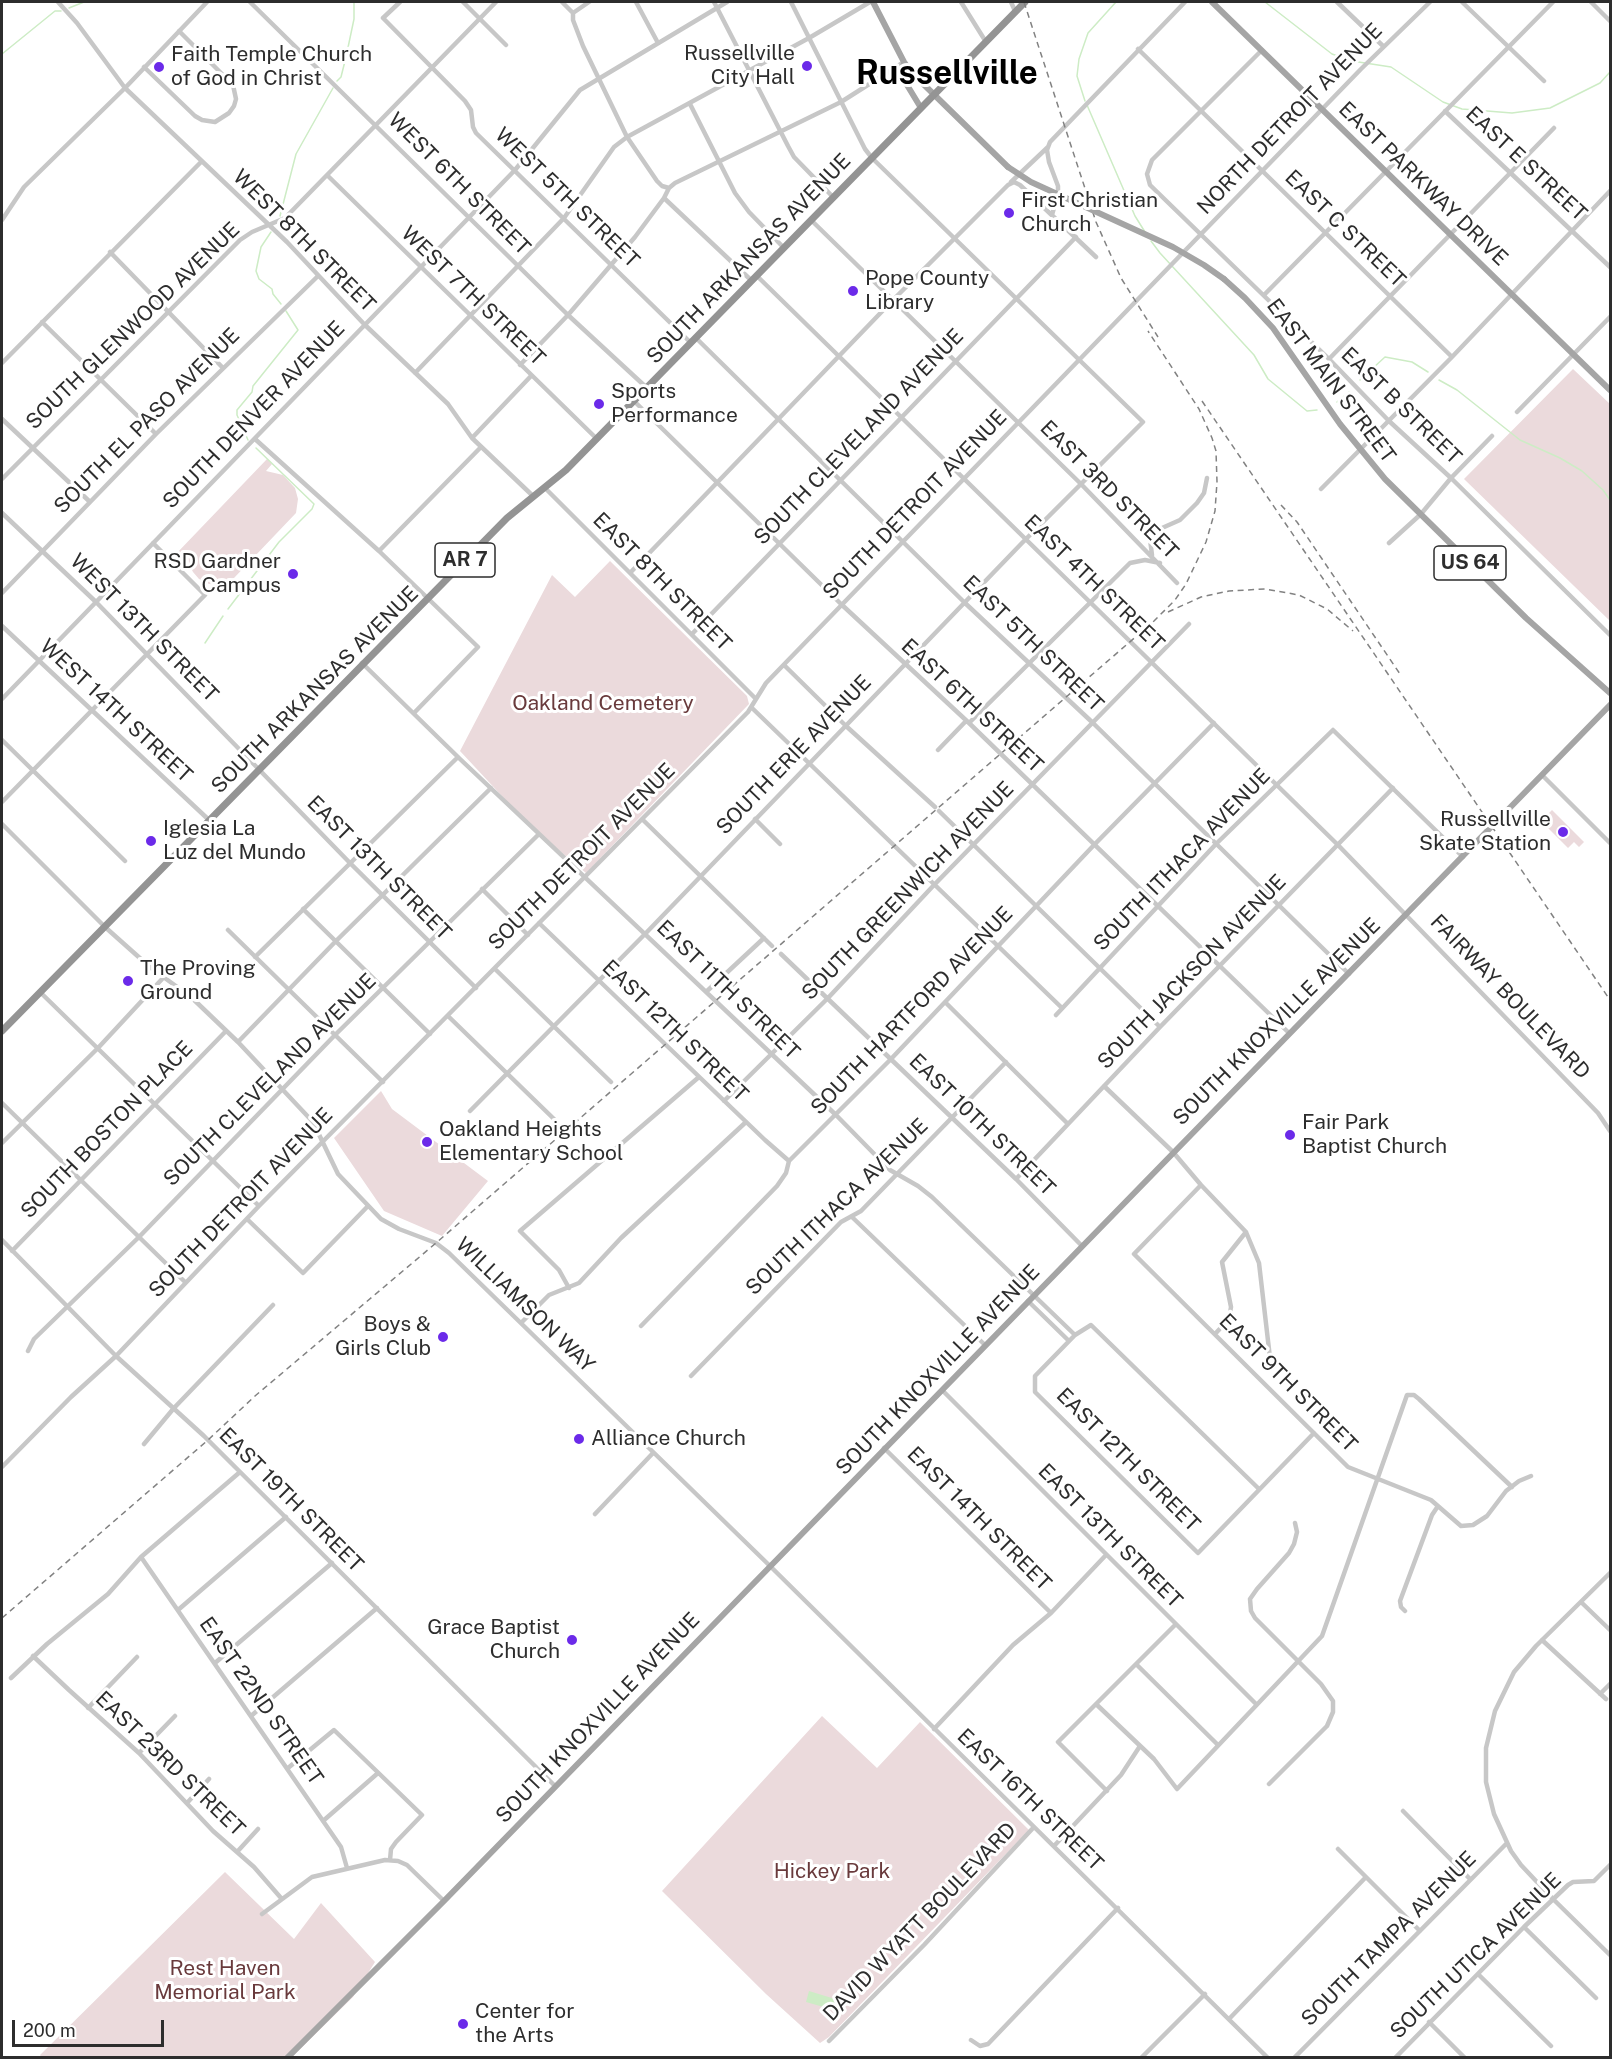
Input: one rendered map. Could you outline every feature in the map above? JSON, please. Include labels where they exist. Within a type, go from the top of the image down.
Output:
[{"type":"highway","name":"AR 7","points":[[934,95],[1025,2]]},
{"type":"highway","name":"SOUTH ARKANSAS AVENUE","points":[[2,1031],[362,663],[507,518],[566,470],[934,95]]},
{"type":"main road","name":"US 64","points":[[872,2],[904,62],[934,95]]},
{"type":"main road","name":"EAST PARKWAY DRIVE","points":[[1212,2],[1611,390]]},
{"type":"main road","points":[[904,62],[902,74],[904,80],[921,108]]},
{"type":"main road","name":"EAST MAIN STREET","points":[[934,95],[1008,167],[1030,182],[1173,247],[1224,279],[1273,328],[1360,451],[1384,478],[1526,618],[1611,693]]},
{"type":"main road","name":"SOUTH KNOXVILLE AVENUE","points":[[287,2058],[444,1901],[1611,705]]},
{"type":"street","name":"WEST 8TH STREET","points":[[58,2],[77,23],[125,88],[287,242],[364,324],[448,404],[472,438],[533,496]]},
{"type":"street","points":[[2,220],[24,187],[125,88],[207,2]]},
{"type":"street","name":"WEST 6TH STREET","points":[[250,2],[568,315],[646,388]]},
{"type":"street","name":"WEST 5TH STREET","points":[[400,2],[383,18],[471,110],[476,133],[693,341]]},
{"type":"street","points":[[463,2],[506,45]]},
{"type":"street","name":"SOUTH GLENWOOD AVENUE","points":[[2,479],[240,240],[252,232],[285,218],[496,2]]},
{"type":"street","points":[[562,2],[573,13],[573,20],[583,46],[627,137],[657,181],[669,188]]},
{"type":"street","points":[[573,13],[589,2]]},
{"type":"street","points":[[636,2],[658,43]]},
{"type":"street","points":[[714,2],[794,157],[833,197]]},
{"type":"street","name":"SOUTH DENVER AVENUE","points":[[2,699],[364,324],[470,219],[515,170],[573,97],[599,78],[728,2]]},
{"type":"street","points":[[791,2],[865,149],[872,158],[1079,360]]},
{"type":"street","points":[[415,373],[564,218],[614,147],[627,137],[872,2]]},
{"type":"street","points":[[961,2],[986,42]]},
{"type":"street","points":[[1011,2],[1016,11]]},
{"type":"street","points":[[630,573],[893,300],[1048,147],[1091,98],[1185,2]]},
{"type":"street","points":[[1337,2],[1383,46]]},
{"type":"street","name":"NORTH DETROIT AVENUE","points":[[1175,261],[1383,46],[1430,2]]},
{"type":"street","points":[[1462,2],[1544,81]]},
{"type":"street","points":[[1264,295],[1553,2]]},
{"type":"street","points":[[1591,2],[1611,21]]},
{"type":"street","points":[[144,67],[195,117],[215,122],[229,113],[236,99],[233,86],[179,31]]},
{"type":"street","name":"EAST C STREET","points":[[1138,49],[1452,357]]},
{"type":"street","points":[[1200,110],[1262,50]]},
{"type":"street","points":[[520,364],[568,315],[635,237],[669,188],[682,178],[841,102],[904,62]]},
{"type":"street","points":[[690,104],[735,193],[749,212],[784,248]]},
{"type":"street","name":"EAST B STREET","points":[[1200,110],[1152,160],[1147,174],[1150,185],[1329,359],[1389,421],[1451,478],[1611,635]]},
{"type":"street","name":"EAST E STREET","points":[[1446,110],[1509,173],[1611,267]]},
{"type":"street","points":[[1329,359],[1554,128]]},
{"type":"street","points":[[1048,147],[1049,162],[1058,186],[1052,215]]},
{"type":"street","points":[[2,363],[201,162]]},
{"type":"street","name":"WEST 7TH STREET","points":[[327,176],[597,439]]},
{"type":"street","points":[[1011,184],[1020,185],[1096,257]]},
{"type":"street","points":[[1321,489],[1452,357],[1611,191]]},
{"type":"street","name":"EAST 4TH STREET","points":[[664,198],[754,278],[902,418],[1278,785],[1407,915]]},
{"type":"street","name":"EAST 3RD STREET","points":[[811,220],[1081,484],[1177,583]]},
{"type":"street","name":"SOUTH CLEVELAND AVENUE","points":[[692,634],[1076,237]]},
{"type":"street","points":[[110,252],[224,368]]},
{"type":"street","name":"SOUTH DETROIT AVENUE","points":[[2,1467],[63,1405],[116,1356],[259,1206],[751,707],[766,683],[841,604],[1175,261]]},
{"type":"street","name":"SOUTH EL PASO AVENUE","points":[[2,593],[89,501],[269,321],[318,276]]},
{"type":"street","points":[[1516,412],[1611,317]]},
{"type":"street","points":[[42,322],[156,434]]},
{"type":"street","name":"EAST 5TH STREET","points":[[693,341],[777,419],[1029,665],[1093,723],[1348,974]]},
{"type":"street","name":"SOUTH ERIE AVENUE","points":[[470,1112],[1026,539],[1143,422],[1079,360]]},
{"type":"street","points":[[472,438],[531,375]]},
{"type":"street","name":"EAST 6TH STREET","points":[[634,401],[841,604],[1033,785],[1289,1033]]},
{"type":"street","points":[[2,419],[89,501]]},
{"type":"street","points":[[1389,543],[1421,514],[1451,478],[1492,436]]},
{"type":"street","points":[[255,439],[379,551],[478,646],[414,713]]},
{"type":"street","points":[[379,551],[481,447]]},
{"type":"street","points":[[1152,555],[1150,539],[1162,528],[1180,520],[1197,503],[1204,493],[1207,478]]},
{"type":"street","name":"EAST 8TH STREET","points":[[545,488],[756,699]]},
{"type":"street","name":"WEST 13TH STREET","points":[[2,513],[96,602],[260,769]]},
{"type":"street","points":[[2,802],[205,595],[153,543]]},
{"type":"street","points":[[938,750],[1029,665],[1130,563],[1145,560],[1160,563]]},
{"type":"street","name":"SOUTH GREENWICH AVENUE","points":[[724,1101],[828,998],[934,885],[1189,624]]},
{"type":"street","name":"WEST 14TH STREET","points":[[2,626],[209,820]]},
{"type":"street","name":"EAST 11TH STREET","points":[[362,663],[896,1175],[918,1186],[932,1197],[1075,1335]]},
{"type":"street","points":[[784,665],[846,726],[935,807]]},
{"type":"street","points":[[751,707],[1062,1008]]},
{"type":"street","name":"SOUTH HARTFORD AVENUE","points":[[641,1326],[777,1186],[786,1173],[789,1161],[891,1059],[1094,845],[1214,723]]},
{"type":"street","name":"SOUTH ITHACA AVENUE","points":[[1056,1015],[1216,844],[1333,729],[1393,788]]},
{"type":"street","points":[[2,740],[125,861]]},
{"type":"street","points":[[255,957],[458,757]]},
{"type":"street","name":"EAST 13TH STREET","points":[[260,769],[350,863],[476,988]]},
{"type":"street","points":[[1542,776],[1611,843]]},
{"type":"street","points":[[238,1042],[336,941],[491,788]]},
{"type":"street","points":[[1393,788],[1462,857]]},
{"type":"street","name":"SOUTH JACKSON AVENUE","points":[[1016,1179],[1160,1027],[1393,788]]},
{"type":"street","points":[[939,812],[1160,1027]]},
{"type":"street","points":[[642,819],[772,946]]},
{"type":"street","points":[[755,819],[780,844]]},
{"type":"street","name":"WILLIAMSON WAY","points":[[2,824],[105,927],[163,978],[190,997],[238,1042],[313,1122],[338,1174],[368,1206],[389,1224],[428,1239],[443,1248],[770,1566]]},
{"type":"street","name":"SOUTH CLEVELAND AVENUE","points":[[28,1351],[34,1340],[139,1237],[335,1035],[539,834]]},
{"type":"street","points":[[482,889],[528,934]]},
{"type":"street","points":[[303,909],[430,1034]]},
{"type":"street","name":"FAIRWAY BOULEVARD","points":[[1407,915],[1598,1113],[1611,1131]]},
{"type":"street","name":"EAST 12TH STREET","points":[[539,924],[789,1161]]},
{"type":"street","points":[[228,930],[383,1082]]},
{"type":"street","points":[[706,992],[764,938]]},
{"type":"street","name":"EAST 10TH STREET","points":[[781,954],[1082,1245]]},
{"type":"street","points":[[495,969],[610,1082]]},
{"type":"street","points":[[2,1143],[98,1048],[163,978]]},
{"type":"street","points":[[40,991],[259,1206]]},
{"type":"street","points":[[945,1002],[1068,1124]]},
{"type":"street","points":[[448,1016],[555,1120]]},
{"type":"street","name":"SOUTH BOSTON PLACE","points":[[12,1251],[226,1031]]},
{"type":"street","name":"SOUTH ITHACA AVENUE","points":[[691,1376],[841,1222],[861,1211],[1006,1062]]},
{"type":"street","points":[[569,1288],[559,1270],[520,1231],[699,1077]]},
{"type":"street","points":[[1104,1086],[1173,1152],[1246,1232],[1259,1263],[1270,1358]]},
{"type":"street","points":[[2,1103],[185,1282]]},
{"type":"street","points":[[520,1323],[549,1295],[579,1282],[621,1238],[746,1122]]},
{"type":"street","name":"EAST 9TH STREET","points":[[1201,1185],[1134,1254],[1348,1467],[1431,1500],[1457,1524],[1466,1526],[1473,1525],[1487,1516],[1512,1487]]},
{"type":"street","points":[[247,1219],[303,1274],[368,1206]]},
{"type":"street","points":[[852,1217],[985,1345]]},
{"type":"street","points":[[1215,1334],[1229,1319],[1231,1307],[1222,1262],[1246,1232]]},
{"type":"street","name":"EAST 19TH STREET","points":[[2,1240],[116,1356],[174,1408],[286,1517],[555,1786]]},
{"type":"street","points":[[1028,1301],[1069,1341]]},
{"type":"street","points":[[144,1444],[174,1408],[273,1305]]},
{"type":"street","points":[[1075,1335],[1091,1325],[1259,1489],[1314,1433]]},
{"type":"street","name":"EAST 12TH STREET","points":[[1075,1335],[1035,1376],[1035,1392],[1198,1553],[1259,1489]]},
{"type":"street","name":"EAST 13TH STREET","points":[[942,1390],[1256,1704]]},
{"type":"street","points":[[1096,1704],[1154,1759],[1177,1789],[1322,1636],[1407,1395],[1414,1395],[1512,1487],[1530,1476]]},
{"type":"street","name":"EAST 14TH STREET","points":[[884,1448],[1051,1613]]},
{"type":"street","points":[[595,1514],[653,1453]]},
{"type":"street","points":[[11,1678],[33,1656],[108,1594],[141,1557],[240,1472]]},
{"type":"street","points":[[1405,1611],[1400,1601],[1429,1522],[1438,1506]]},
{"type":"street","points":[[178,1610],[286,1517]]},
{"type":"street","points":[[1269,1784],[1331,1720],[1333,1701],[1322,1684],[1255,1618],[1250,1605],[1250,1599],[1257,1588],[1289,1553],[1294,1544],[1297,1532],[1294,1523]]},
{"type":"street","points":[[934,1730],[1013,1645],[1051,1613],[1106,1555]]},
{"type":"street","name":"EAST 22ND STREET","points":[[141,1557],[341,1847],[347,1868]]},
{"type":"street","points":[[215,1663],[332,1563]]},
{"type":"street","name":"EAST 16TH STREET","points":[[770,1566],[1268,2058]]},
{"type":"street","points":[[1611,1573],[1542,1640],[1514,1672],[1495,1711],[1486,1749],[1486,1782],[1494,1814],[1507,1843],[1521,1865],[1611,1955]]},
{"type":"street","points":[[1581,1602],[1611,1630]]},
{"type":"street","points":[[251,1716],[377,1608]]},
{"type":"street","points":[[1107,1791],[1058,1742],[1175,1624]]},
{"type":"street","points":[[1542,1640],[1606,1700]]},
{"type":"street","name":"EAST 23RD STREET","points":[[33,1656],[87,1708],[140,1753],[186,1803],[254,1866],[281,1898]]},
{"type":"street","points":[[87,1708],[137,1657]]},
{"type":"street","points":[[1136,1664],[1218,1744]]},
{"type":"street","points":[[1600,1694],[1611,1684]]},
{"type":"street","points":[[140,1753],[175,1716]]},
{"type":"street","points":[[288,1768],[334,1730],[422,1815],[391,1849],[390,1860]]},
{"type":"street","points":[[1054,1846],[1121,1775],[1140,1746]]},
{"type":"street","points":[[323,1821],[378,1773]]},
{"type":"street","points":[[186,1803],[209,1779]]},
{"type":"street","points":[[1403,1811],[1470,1879]]},
{"type":"street","name":"DAVID WYATT BOULEVARD","points":[[829,2041],[924,1945],[1034,1827]]},
{"type":"street","points":[[237,1852],[258,1829]]},
{"type":"street","name":"SOUTH TAMPA AVENUE","points":[[1294,2058],[1507,1843]]},
{"type":"street","points":[[1338,1849],[1420,1931]]},
{"type":"street","points":[[261,1914],[312,1877],[390,1860],[407,1865],[444,1901]]},
{"type":"street","name":"SOUTH UTICA AVENUE","points":[[1395,2058],[1553,1899],[1573,1882],[1594,1881],[1611,1865]]},
{"type":"street","points":[[1230,2018],[1366,1877]]},
{"type":"street","points":[[970,2040],[980,2046],[988,2044],[1118,1908]]},
{"type":"street","points":[[1524,1927],[1596,1998]]},
{"type":"street","points":[[1478,1974],[1551,2046]]},
{"type":"street","points":[[1141,2058],[1205,1994]]},
{"type":"street","points":[[1429,2022],[1466,2058]]},
{"type":"green space","points":[[1573,369],[1610,404],[1610,621],[1464,479]]},
{"type":"green space","points":[[267,459],[272,464],[266,471],[283,475],[295,488],[298,499],[296,513],[234,578],[221,585],[209,584],[199,579],[189,564],[188,553],[181,560],[175,555]]},
{"type":"green space","name":"Oakland Cemetery","points":[[610,561],[747,696],[749,704],[586,873],[529,825],[460,751],[552,575],[575,597]]},
{"type":"green space","name":"Russellville Skate Station","points":[[1552,810],[1584,842],[1579,847],[1574,842],[1568,848],[1541,821]]},
{"type":"green space","points":[[381,1091],[392,1109],[488,1181],[442,1236],[384,1211],[334,1138]]},
{"type":"green space","name":"Hickey Park","points":[[822,1716],[877,1768],[920,1722],[1029,1830],[829,2037],[820,2043],[766,1994],[662,1891]]},
{"type":"green space","name":"Rest Haven Memorial Park","points":[[225,1872],[294,1939],[321,1903],[375,1962],[353,1997],[292,2057],[42,2058],[40,2055]]},
{"type":"shaded area","points":[[809,1991],[835,1999],[837,1993],[846,1995],[841,2012],[806,2002]]},
{"type":"waterway","points":[[69,8],[84,2]]},
{"type":"waterway","points":[[337,81],[341,77],[346,57],[354,19],[354,2]]},
{"type":"waterway","points":[[1085,101],[1077,76],[1079,59],[1088,33],[1116,2]]},
{"type":"waterway","points":[[1265,2],[1332,54],[1352,61],[1391,67],[1443,102],[1462,109],[1512,113],[1550,108],[1600,83],[1610,72]]},
{"type":"waterway","points":[[2,54],[55,11],[61,11]]},
{"type":"waterway","points":[[280,216],[296,154],[333,88]]},
{"type":"waterway","points":[[1087,105],[1135,216],[1145,232]]},
{"type":"waterway","points":[[271,232],[261,247],[256,271],[259,279],[272,289],[281,304]]},
{"type":"waterway","points":[[1151,241],[1254,355],[1268,379],[1307,411],[1317,410]]},
{"type":"waterway","points":[[248,440],[237,410],[252,392],[253,386],[298,330],[286,311]]},
{"type":"waterway","points":[[1360,380],[1385,357],[1412,362],[1428,372]]},
{"type":"waterway","points":[[1439,380],[1457,390],[1520,440],[1582,471],[1603,490],[1610,500]]},
{"type":"waterway","points":[[1337,402],[1349,392]]},
{"type":"waterway","points":[[228,609],[279,542],[312,509],[314,504],[256,448]]},
{"type":"waterway","points":[[205,643],[223,616]]},
{"type":"railway","points":[[1024,2],[1096,222],[1121,278],[1158,337]]},
{"type":"railway","points":[[2,1618],[208,1440],[255,1396],[436,1243],[1154,621],[1175,600],[1186,584],[1206,542],[1215,511],[1216,451],[1199,409],[1148,331]]},
{"type":"railway","points":[[1202,401],[1610,1000]]},
{"type":"railway","points":[[1281,505],[1297,522],[1400,674]]},
{"type":"railway","points":[[1168,612],[1201,597],[1229,591],[1265,589],[1299,595],[1327,609],[1353,631]]},
{"type":"place","name":"Russellville City Hall","points":[[807,66]]},
{"type":"place","name":"Faith Temple Church of God in Christ","points":[[159,67]]},
{"type":"place","name":"First Christian Church","points":[[1009,213]]},
{"type":"place","name":"Pope County Library","points":[[853,291]]},
{"type":"place","name":"Sports Performance","points":[[599,404]]},
{"type":"place","name":"RSD Gardner Campus","points":[[293,574]]},
{"type":"place","name":"Russellville Skate Station","points":[[1563,832]]},
{"type":"place","name":"Iglesia La Luz del Mundo","points":[[151,841]]},
{"type":"place","name":"The Proving Ground","points":[[128,981]]},
{"type":"place","name":"Fair Park Baptist Church","points":[[1290,1135]]},
{"type":"place","name":"Oakland Heights Elementary School","points":[[427,1142]]},
{"type":"place","name":"Boys & Girls Club","points":[[443,1337]]},
{"type":"place","name":"Alliance Church","points":[[579,1439]]},
{"type":"place","name":"Grace Baptist Church","points":[[572,1640]]},
{"type":"place","name":"Center for the Arts","points":[[463,2024]]},
{"type":"district","name":"Russellville","points":[[947,74]]}]
